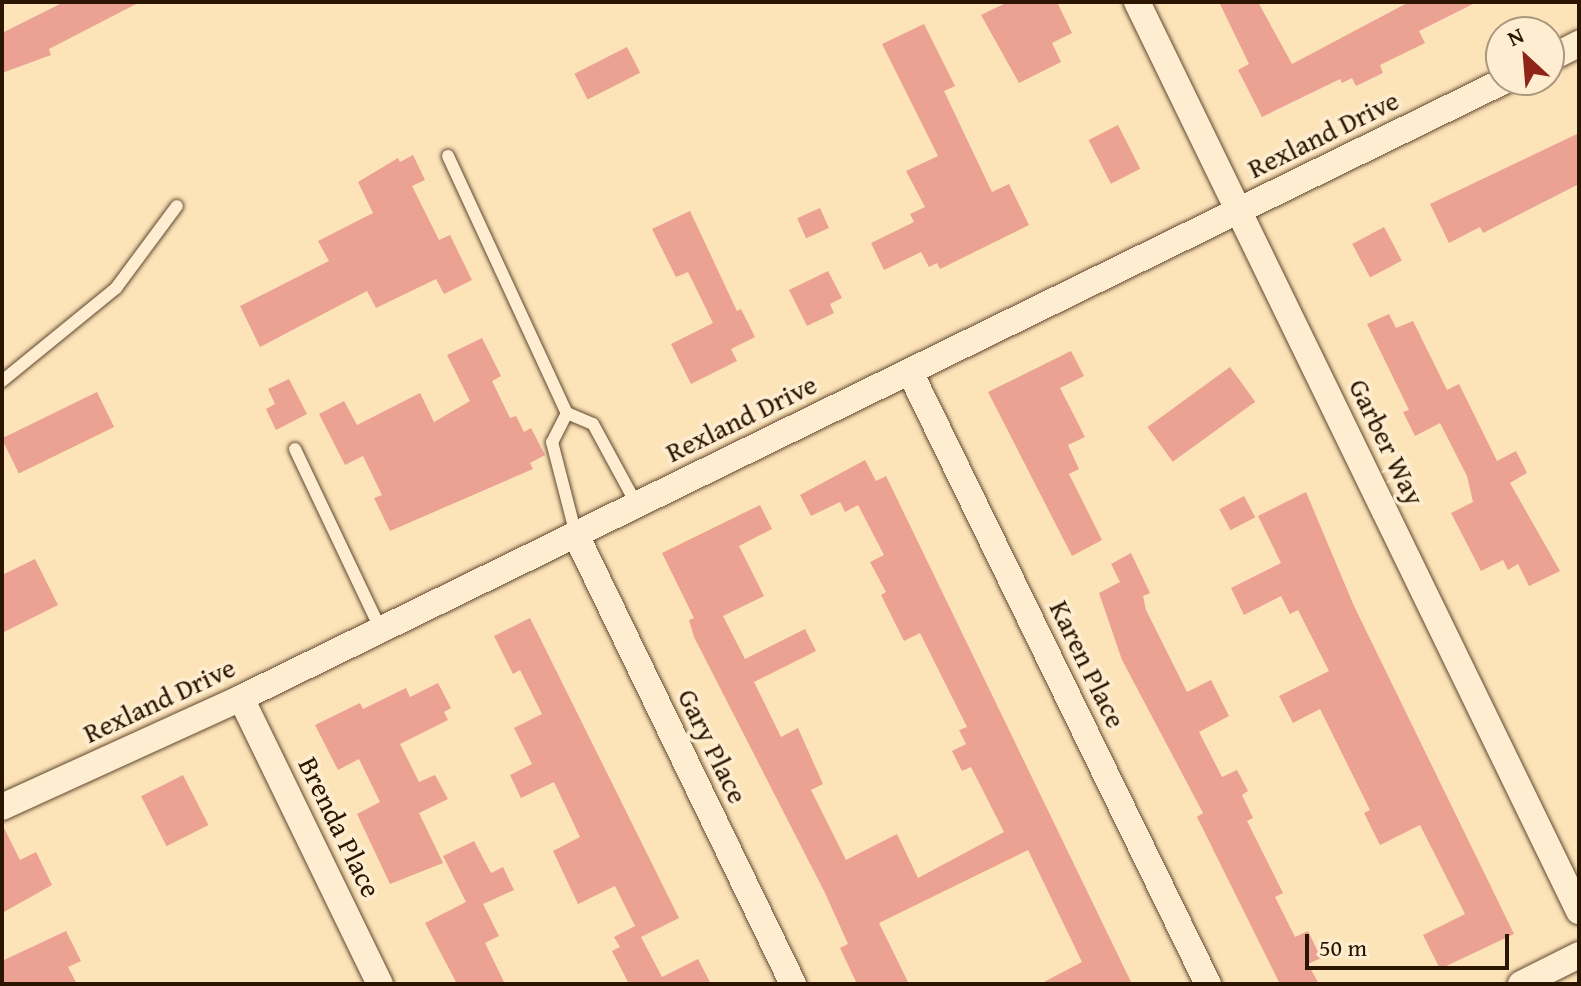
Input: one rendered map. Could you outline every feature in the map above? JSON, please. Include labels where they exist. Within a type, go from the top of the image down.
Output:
[{"type":"street","name":"Garber Way","points":[[1137,2],[1579,911]]},
{"type":"street","name":"Rexland Drive","points":[[2,807],[241,698],[1485,90]]},
{"type":"street","name":"Karen Place","points":[[910,372],[1208,984]]},
{"type":"street","name":"Gary Place","points":[[576,535],[793,984]]},
{"type":"street","name":"Brenda Place","points":[[241,698],[380,984]]},
{"type":"street","points":[[1521,984],[1579,955]]},
{"type":"lane","points":[[448,156],[567,413],[593,424],[637,505]]},
{"type":"lane","points":[[2,381],[116,288],[177,206]]},
{"type":"lane","points":[[567,413],[552,442],[576,535]]},
{"type":"lane","points":[[295,449],[381,630]]},
{"type":"building","points":[[64,2],[140,2],[49,49],[51,55],[2,73],[2,33]]},
{"type":"building","points":[[1008,2],[1057,2],[1072,33],[1052,43],[1061,62],[1019,83],[981,15]]},
{"type":"building","points":[[1219,2],[1258,2],[1292,64],[1409,2],[1477,2],[1419,31],[1425,43],[1380,65],[1383,73],[1356,86],[1352,78],[1342,83],[1340,79],[1262,117],[1238,70],[1249,64]]},
{"type":"building","points":[[924,24],[955,86],[944,91],[992,192],[1009,184],[1029,225],[940,269],[937,263],[929,267],[921,252],[884,270],[871,243],[914,222],[910,214],[925,207],[906,171],[938,156],[882,44]]},
{"type":"building","points":[[627,47],[640,73],[588,100],[574,74]]},
{"type":"building","points":[[1118,125],[1140,169],[1111,184],[1089,140]]},
{"type":"building","points":[[1579,133],[1579,184],[1483,233],[1480,227],[1449,243],[1430,204]]},
{"type":"building","points":[[413,155],[425,180],[412,186],[439,240],[450,235],[472,280],[444,294],[436,279],[376,308],[367,291],[260,347],[240,306],[329,261],[318,241],[373,213],[358,182],[398,158],[400,162]]},
{"type":"building","points":[[820,208],[829,228],[806,238],[797,218]]},
{"type":"building","points":[[690,211],[737,311],[741,309],[755,337],[731,349],[737,361],[691,384],[671,344],[713,323],[688,272],[676,277],[652,229]]},
{"type":"building","points":[[1384,227],[1402,261],[1370,277],[1352,244]]},
{"type":"building","points":[[828,271],[842,298],[830,304],[834,313],[807,326],[789,290]]},
{"type":"building","points":[[1389,314],[1396,328],[1413,321],[1447,390],[1459,384],[1497,461],[1516,451],[1527,473],[1510,483],[1560,571],[1529,586],[1518,564],[1508,570],[1503,560],[1481,571],[1451,513],[1473,502],[1467,476],[1440,423],[1415,436],[1403,412],[1409,410],[1367,324]]},
{"type":"building","points":[[482,338],[501,376],[492,381],[510,418],[516,416],[524,432],[531,428],[545,455],[530,463],[533,469],[390,531],[374,498],[382,495],[363,456],[345,465],[319,414],[344,401],[357,425],[420,393],[434,422],[470,401],[447,355]]},
{"type":"building","points":[[1071,351],[1084,376],[1060,388],[1085,437],[1068,445],[1079,469],[1069,474],[1102,540],[1072,556],[988,392]]},
{"type":"building","points":[[1230,367],[1255,402],[1173,462],[1147,427]]},
{"type":"building","points":[[289,379],[307,414],[276,430],[266,409],[275,404],[268,389]]},
{"type":"building","points":[[97,392],[114,427],[19,474],[2,438]]},
{"type":"building","points":[[865,460],[876,481],[886,476],[1132,984],[1040,984],[1082,962],[1028,850],[879,923],[909,984],[857,984],[840,948],[848,944],[825,893],[694,637],[689,620],[694,618],[662,553],[760,505],[772,529],[739,546],[764,596],[723,616],[745,659],[805,629],[816,651],[754,682],[781,737],[798,728],[823,784],[811,790],[846,860],[897,834],[918,878],[1004,832],[971,767],[962,771],[952,751],[966,744],[959,730],[967,727],[920,633],[904,641],[881,595],[886,592],[870,562],[884,555],[858,505],[845,512],[840,502],[811,516],[800,495]]},
{"type":"building","points":[[1306,492],[1354,606],[1514,934],[1440,969],[1423,935],[1465,914],[1420,825],[1380,845],[1364,813],[1370,810],[1320,709],[1293,723],[1279,696],[1329,671],[1298,610],[1290,614],[1281,596],[1244,615],[1231,588],[1281,563],[1258,516]]},
{"type":"building","points":[[1244,496],[1255,517],[1231,530],[1219,509]]},
{"type":"building","points":[[1131,553],[1150,593],[1143,596],[1146,610],[1187,692],[1211,680],[1229,716],[1199,732],[1222,777],[1237,770],[1248,791],[1242,795],[1253,818],[1247,821],[1283,893],[1275,897],[1295,937],[1308,931],[1321,958],[1308,964],[1319,984],[1280,984],[1197,817],[1203,813],[1122,660],[1099,593],[1120,582],[1111,564]]},
{"type":"building","points":[[35,559],[58,605],[2,633],[2,575]]},
{"type":"building","points":[[530,618],[679,918],[641,937],[662,977],[698,959],[711,984],[629,984],[612,951],[620,947],[614,937],[635,926],[615,886],[578,904],[553,851],[580,837],[554,782],[521,798],[510,775],[532,764],[514,728],[542,714],[520,670],[513,674],[494,636]]},
{"type":"building","points":[[438,683],[451,708],[444,712],[448,720],[400,744],[419,782],[435,775],[448,799],[419,813],[443,863],[390,884],[357,814],[380,802],[359,759],[338,770],[315,725],[360,703],[363,709],[406,688],[410,697]]},
{"type":"building","points":[[183,775],[208,825],[167,846],[141,796]]},
{"type":"building","points":[[2,824],[20,860],[36,852],[52,885],[2,913]]},
{"type":"building","points":[[474,841],[491,873],[503,867],[514,890],[483,904],[499,936],[485,943],[505,984],[457,984],[425,923],[466,902],[443,856]]},
{"type":"building","points":[[66,931],[81,961],[68,967],[77,984],[2,984],[2,961]]}]
